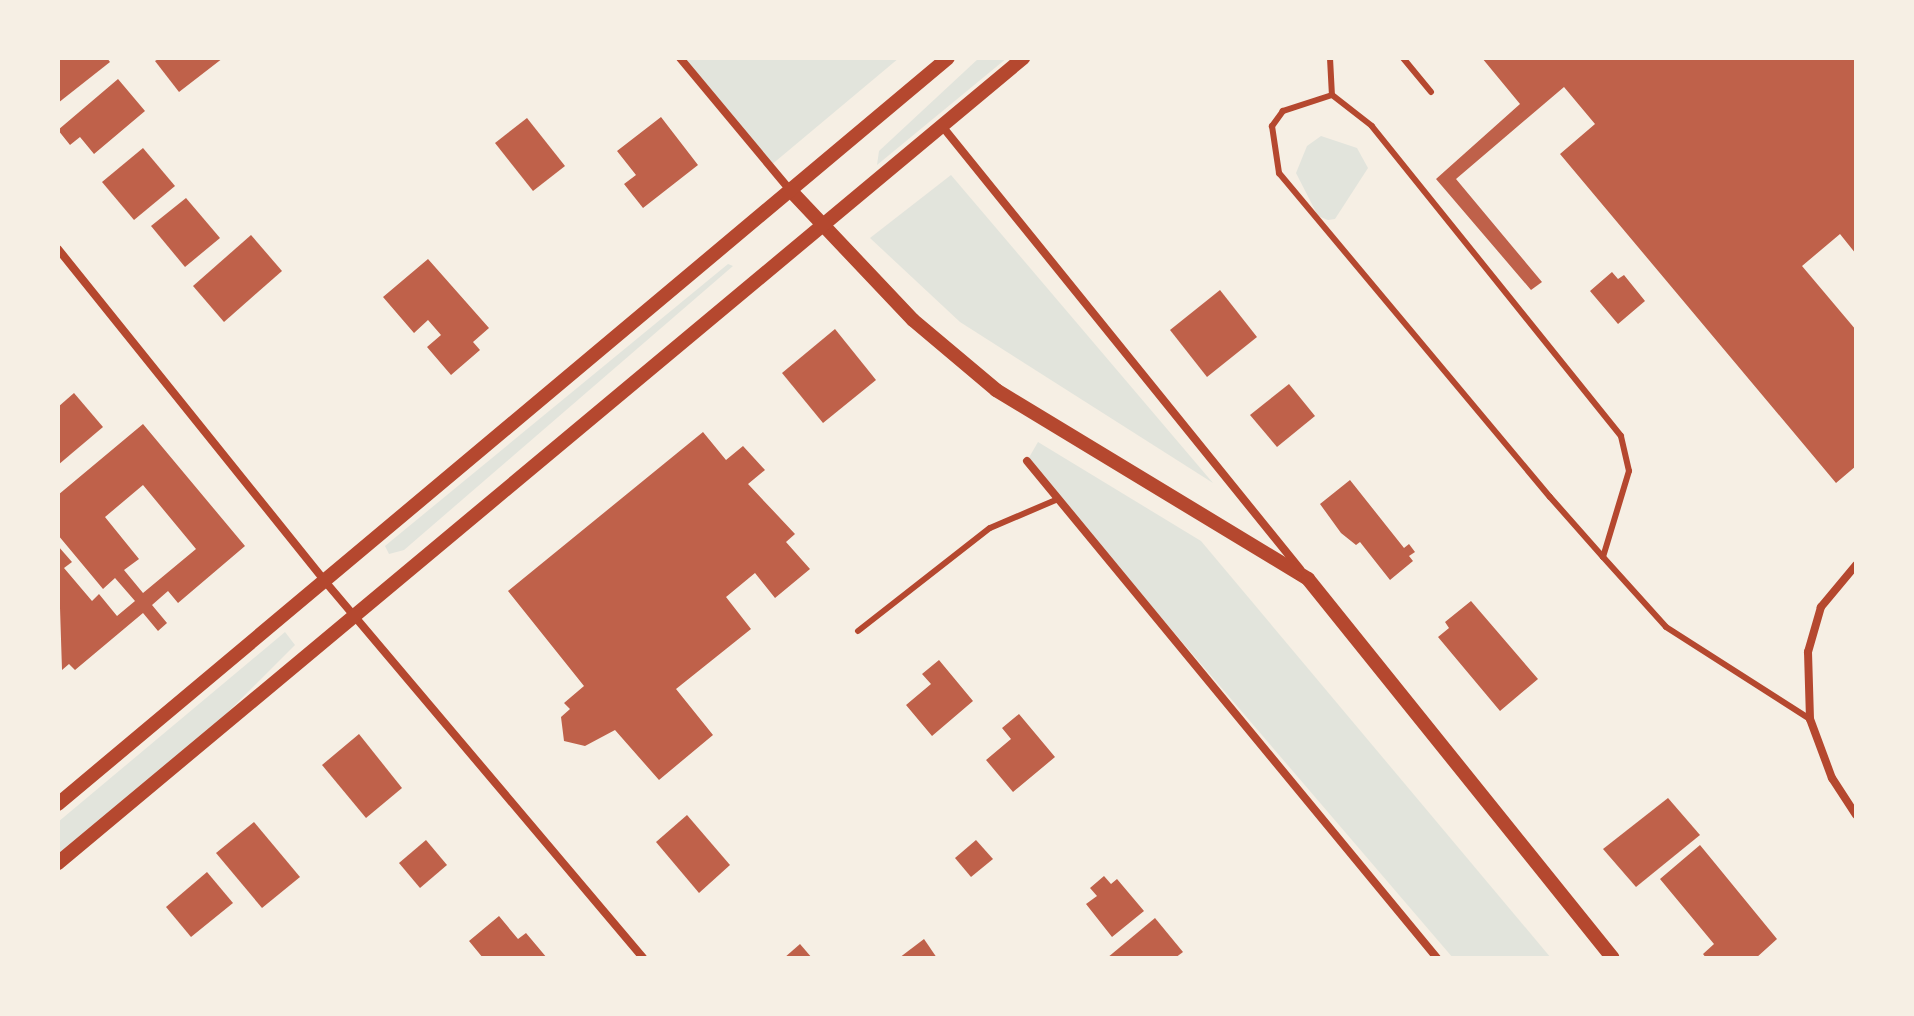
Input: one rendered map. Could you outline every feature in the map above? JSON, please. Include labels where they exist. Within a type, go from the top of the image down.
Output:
[{"type":"street","points":[[680,58],[822,225],[913,320],[996,390],[1308,579]]},
{"type":"street","points":[[58,804],[948,58]]},
{"type":"street","points":[[58,863],[1023,58]]},
{"type":"street","points":[[942,126],[1613,958]]},
{"type":"street","points":[[58,249],[323,579],[643,958]]},
{"type":"street","points":[[1027,461],[1437,958]]},
{"type":"street","points":[[1856,565],[1821,607],[1808,652],[1810,719],[1832,778],[1856,815]]},
{"type":"lane","points":[[1330,58],[1332,95],[1372,126],[1621,436],[1629,471],[1603,557]]},
{"type":"lane","points":[[1403,58],[1431,92]]},
{"type":"lane","points":[[1332,95],[1283,111],[1272,126],[1279,173],[1603,557],[1666,627],[1810,719]]},
{"type":"lane","points":[[858,631],[990,528],[1058,499]]},
{"type":"shaded area","points":[[680,58],[899,58],[770,166]]},
{"type":"shaded area","points":[[979,58],[1007,58],[877,165],[879,151]]},
{"type":"shaded area","points":[[1321,136],[1357,148],[1368,168],[1335,219],[1328,220],[1318,216],[1296,173],[1307,146]]},
{"type":"shaded area","points":[[951,175],[1213,483],[960,322],[870,238]]},
{"type":"shaded area","points":[[728,264],[733,266],[404,550],[389,554],[385,546]]},
{"type":"shaded area","points":[[1038,442],[1201,541],[1551,958],[1453,958],[1027,461]]},
{"type":"shaded area","points":[[285,632],[295,645],[220,720],[58,856],[58,822]]},
{"type":"building","points":[[58,58],[107,58],[110,62],[58,103]]},
{"type":"building","points":[[160,58],[223,58],[179,92],[155,61]]},
{"type":"building","points":[[1482,58],[1856,58],[1856,254],[1840,234],[1802,266],[1856,330],[1856,466],[1836,483],[1560,154],[1595,124],[1564,87],[1456,179],[1542,282],[1531,290],[1436,179],[1520,104]]},
{"type":"building","points":[[118,79],[145,111],[94,154],[80,137],[70,145],[58,130]]},
{"type":"building","points":[[661,117],[698,165],[643,208],[624,184],[636,175],[617,151]]},
{"type":"building","points":[[527,118],[565,166],[533,191],[495,143]]},
{"type":"building","points":[[143,148],[175,186],[134,220],[102,182]]},
{"type":"building","points":[[186,198],[220,238],[185,267],[151,226]]},
{"type":"building","points":[[251,235],[282,271],[224,322],[193,286]]},
{"type":"building","points":[[428,259],[489,328],[473,342],[480,350],[451,375],[427,347],[441,335],[428,320],[414,333],[383,297]]},
{"type":"building","points":[[1612,272],[1618,279],[1624,275],[1645,301],[1618,324],[1590,291]]},
{"type":"building","points":[[1220,290],[1257,337],[1207,377],[1170,330]]},
{"type":"building","points":[[835,329],[876,380],[823,423],[782,373]]},
{"type":"building","points":[[1289,384],[1315,416],[1277,447],[1250,415]]},
{"type":"building","points":[[74,393],[103,427],[58,465],[58,407]]},
{"type":"building","points":[[143,424],[245,546],[178,603],[168,591],[152,605],[167,623],[158,631],[143,613],[75,670],[69,664],[62,670],[58,546],[72,562],[64,568],[92,601],[99,594],[117,616],[135,601],[115,578],[103,589],[58,535],[58,495]],"holes":[[[143,485],[196,549],[143,593],[124,570],[139,559],[105,517]]]},
{"type":"building","points":[[703,432],[726,460],[743,446],[765,470],[748,484],[795,534],[786,542],[810,569],[775,598],[755,573],[726,597],[751,629],[676,689],[713,735],[659,780],[615,730],[585,746],[564,741],[561,717],[570,709],[564,703],[584,686],[508,591]]},
{"type":"building","points":[[1350,480],[1404,548],[1409,544],[1415,552],[1409,556],[1413,561],[1390,580],[1360,542],[1356,545],[1341,533],[1320,504]]},
{"type":"building","points":[[1471,601],[1538,679],[1500,711],[1438,637],[1449,628],[1445,622]]},
{"type":"building","points":[[939,660],[973,701],[932,736],[906,705],[931,684],[922,674]]},
{"type":"building","points":[[1019,714],[1055,757],[1013,792],[986,760],[1011,739],[1002,728]]},
{"type":"building","points":[[359,734],[402,788],[366,818],[322,765]]},
{"type":"building","points":[[1668,798],[1700,835],[1636,887],[1603,849]]},
{"type":"building","points":[[687,815],[730,865],[699,893],[656,842]]},
{"type":"building","points":[[254,822],[300,877],[262,908],[216,853]]},
{"type":"building","points":[[426,840],[447,865],[420,888],[399,863]]},
{"type":"building","points":[[976,840],[993,859],[971,877],[955,858]]},
{"type":"building","points":[[1700,845],[1777,939],[1756,958],[1706,958],[1703,954],[1714,944],[1660,879]]},
{"type":"building","points":[[207,872],[233,903],[191,937],[166,907]]},
{"type":"building","points":[[1104,876],[1111,884],[1117,879],[1144,911],[1112,937],[1086,904],[1097,896],[1090,888]]},
{"type":"building","points":[[499,916],[518,939],[526,933],[547,958],[483,958],[469,941]]},
{"type":"building","points":[[1155,918],[1183,952],[1175,958],[1107,958]]},
{"type":"building","points":[[924,939],[937,958],[899,958]]},
{"type":"building","points":[[800,944],[812,958],[784,958]]}]
